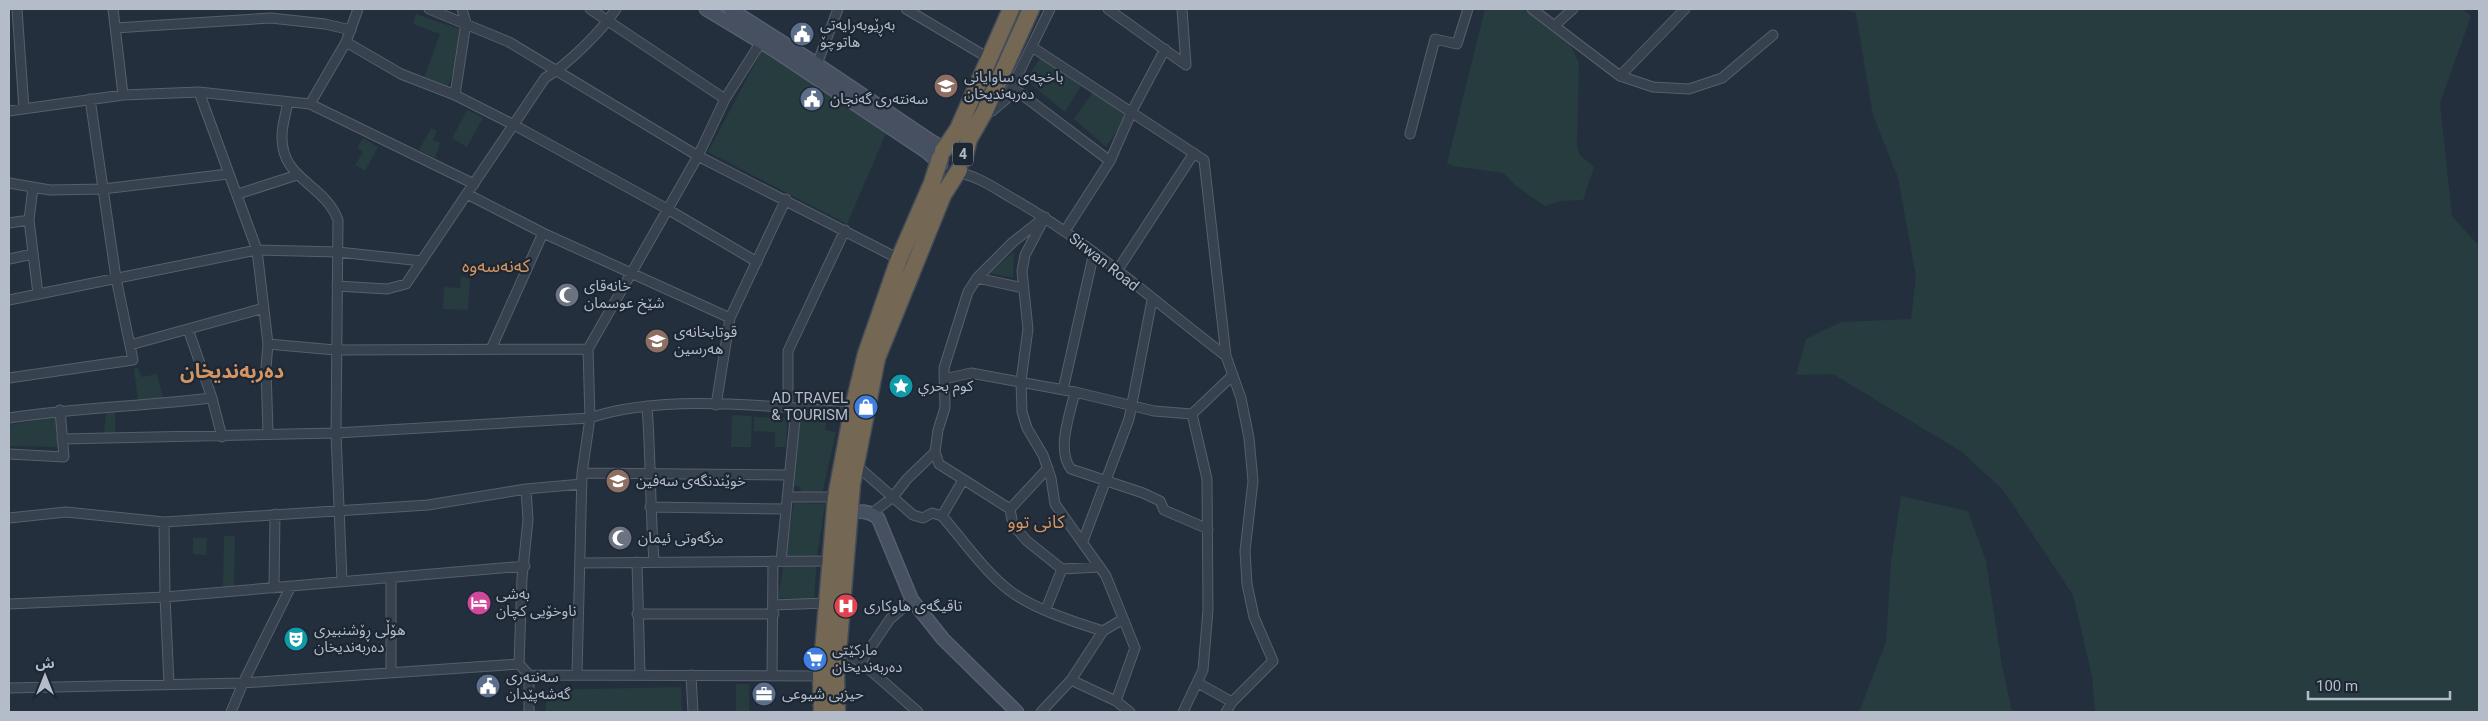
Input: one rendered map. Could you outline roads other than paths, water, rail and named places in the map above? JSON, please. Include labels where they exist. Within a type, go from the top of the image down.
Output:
[{"type":"highway","name":"4","points":[[822,712],[829,676],[838,649],[854,464],[877,358],[943,195],[954,138],[1011,9]]},
{"type":"highway","name":"4","points":[[837,712],[829,676],[827,603],[830,560],[836,497],[852,412],[866,354],[899,259],[950,161],[969,139],[985,111],[1032,9]]},
{"type":"street","points":[[17,9],[24,109]]},
{"type":"street","points":[[113,9],[123,95]]},
{"type":"street","points":[[249,9],[250,19]]},
{"type":"street","points":[[310,104],[346,42],[358,9]]},
{"type":"street","points":[[429,9],[509,42],[698,156],[786,199],[899,259]]},
{"type":"street","points":[[455,95],[466,23],[462,9]]},
{"type":"street","points":[[590,9],[725,99]]},
{"type":"street","points":[[337,286],[388,289],[401,287],[410,280],[545,78],[556,71],[608,21],[616,9]]},
{"type":"street","points":[[706,9],[761,42],[927,152],[950,161]]},
{"type":"street","points":[[730,9],[817,64],[931,141],[950,161]]},
{"type":"street","points":[[817,64],[838,9]]},
{"type":"street","points":[[906,9],[990,59]]},
{"type":"street","points":[[985,111],[992,111],[1002,104],[1050,9]]},
{"type":"street","points":[[1108,9],[1186,65],[1182,9]]},
{"type":"street","points":[[1410,134],[1435,39],[1457,44],[1468,9]]},
{"type":"street","points":[[1532,9],[1620,76],[1653,87],[1689,89],[1722,78],[1773,35]]},
{"type":"street","points":[[1554,26],[1573,9]]},
{"type":"street","points":[[1620,76],[1685,9]]},
{"type":"street","points":[[115,28],[281,18],[351,30]]},
{"type":"street","points":[[346,42],[401,74],[455,95],[514,125],[668,210],[757,262]]},
{"type":"street","points":[[577,674],[582,473],[590,418],[588,349],[698,156],[725,99],[761,42]]},
{"type":"street","points":[[1032,47],[1204,160],[1226,356],[1241,398],[1249,438],[1253,481],[1245,551],[1247,584],[1254,617],[1273,661],[1232,702],[1226,712]]},
{"type":"street","points":[[1065,231],[1110,161],[1132,111],[1165,49]]},
{"type":"street","points":[[1012,87],[1110,161]]},
{"type":"street","points":[[9,111],[123,95],[200,92],[310,104],[474,184]]},
{"type":"street","points":[[200,92],[257,250],[268,344],[266,368],[268,433]]},
{"type":"street","points":[[9,378],[133,360],[116,278],[90,99]]},
{"type":"street","points":[[288,102],[282,129],[282,143],[287,162],[297,175],[323,195],[332,206],[338,220],[335,350],[336,433],[342,581]]},
{"type":"street","points":[[1118,271],[1194,154]]},
{"type":"street","name":"Sirwan Road","points":[[950,161],[975,178],[1045,216],[1094,252],[1152,300],[1226,356]]},
{"type":"street","points":[[9,183],[50,190],[103,189],[228,174]]},
{"type":"street","points":[[238,194],[297,175]]},
{"type":"street","points":[[32,187],[29,220],[38,294]]},
{"type":"street","points":[[467,194],[543,233],[730,318]]},
{"type":"street","points":[[716,405],[730,318],[786,199]]},
{"type":"street","points":[[1045,216],[1013,242],[977,278],[968,292],[944,368],[945,408],[938,430],[936,452],[939,464],[1010,508],[1013,525],[1027,541],[1062,569],[1100,566]]},
{"type":"street","points":[[1045,216],[1025,255],[1022,271],[1028,329],[1021,381],[1022,412],[1027,428],[1043,455],[1048,468],[1055,504],[1106,576],[1135,648],[1116,701]]},
{"type":"street","points":[[9,223],[29,220]]},
{"type":"street","points":[[772,675],[777,561],[786,508],[789,475],[792,408],[788,351],[845,230]]},
{"type":"street","points":[[492,348],[543,233]]},
{"type":"street","points":[[9,300],[257,250],[338,252],[422,261]]},
{"type":"street","points":[[1063,390],[1094,252]]},
{"type":"street","points":[[9,259],[33,254]]},
{"type":"street","points":[[977,278],[1023,288]]},
{"type":"street","points":[[1083,541],[1129,419],[1152,300]]},
{"type":"street","points":[[130,345],[264,308]]},
{"type":"street","points":[[188,329],[212,398],[222,437]]},
{"type":"street","points":[[268,344],[335,350],[588,349]]},
{"type":"street","points":[[944,379],[971,373],[1075,392],[1131,404],[1154,412],[1192,414],[1233,375]]},
{"type":"street","points":[[1075,392],[1066,431],[1065,462],[1071,470],[1143,493],[1160,501],[1164,510],[1208,529]]},
{"type":"street","points":[[9,418],[60,410],[172,403],[212,398]]},
{"type":"street","points":[[62,439],[222,437],[268,433],[336,433],[590,418],[607,412],[647,406],[716,405],[852,412]]},
{"type":"street","points":[[647,406],[652,473],[650,507],[654,561]]},
{"type":"street","points":[[9,454],[64,457],[60,410]]},
{"type":"street","points":[[1183,712],[1198,683],[1202,670],[1208,619],[1206,471],[1192,414]]},
{"type":"street","points":[[872,513],[893,497],[907,479],[936,452]]},
{"type":"street","points":[[854,464],[913,515],[923,518],[932,513],[942,516],[991,573],[1010,591],[1046,609],[1103,631]]},
{"type":"street","points":[[1010,508],[1048,468]]},
{"type":"street","points":[[582,473],[789,475]]},
{"type":"street","points":[[942,516],[962,480]]},
{"type":"street","points":[[9,518],[66,512],[164,522],[340,509],[428,505],[526,489],[582,484]]},
{"type":"street","points":[[526,489],[528,520],[525,566],[522,578],[519,664],[529,675],[529,712]]},
{"type":"street","points":[[787,497],[836,497]]},
{"type":"street","points":[[650,507],[786,508]]},
{"type":"street","points":[[849,513],[862,511],[872,513],[878,518],[912,600],[943,639],[1017,712]]},
{"type":"street","points":[[274,588],[275,514]]},
{"type":"street","points":[[164,522],[164,597],[170,684]]},
{"type":"street","points":[[581,563],[830,560]]},
{"type":"street","points":[[637,562],[640,674]]},
{"type":"street","points":[[9,604],[164,597],[525,566]]},
{"type":"street","points":[[1046,609],[1062,569]]},
{"type":"street","points":[[391,578],[391,672]]},
{"type":"street","points":[[232,712],[243,683],[291,586]]},
{"type":"street","points":[[862,662],[890,619],[912,600]]},
{"type":"street","points":[[637,614],[774,610],[827,603]]},
{"type":"street","points":[[1042,712],[1071,680],[1103,631],[1122,618]]},
{"type":"street","points":[[838,649],[862,662],[918,712]]},
{"type":"street","points":[[9,688],[243,683],[519,664]]},
{"type":"street","points":[[529,675],[829,676]]},
{"type":"street","points":[[691,675],[693,712]]},
{"type":"street","points":[[1071,680],[1116,701],[1130,712]]},
{"type":"street","points":[[1198,683],[1232,702]]},
{"type":"place","name":"بەڕێوبەرایەتی هاتوچۆ","points":[[802,34]]},
{"type":"place","name":"باخچەی ساوایانی دەربەندیخان","points":[[946,86]]},
{"type":"place","name":"سەنتەری گەنجان","points":[[812,99]]},
{"type":"place","name":"خانەقای شێخ عوسمان","points":[[567,295]]},
{"type":"place","name":"قوتابخانەی هەرسین","points":[[657,341]]},
{"type":"place","name":"کوم بحري","points":[[901,386]]},
{"type":"place","name":"AD TRAVEL & TOURISM","points":[[866,407]]},
{"type":"place","name":"خوێندنگەی سەفین","points":[[618,481]]},
{"type":"place","name":"مزگەوتی ئیمان","points":[[620,538]]},
{"type":"place","name":"بەشی ناوخۆیی کچان","points":[[479,603]]},
{"type":"place","name":"تاقیگەی هاوکاری","points":[[846,606]]},
{"type":"place","name":"هۆڵی ڕۆشنبیری دەربەندیخان","points":[[296,639]]},
{"type":"place","name":"مارکێتی دەربەندیخان","points":[[815,659]]},
{"type":"place","name":"سەنتەری گەشەپێدان","points":[[488,686]]},
{"type":"place","name":"حیزبی شیوعی","points":[[764,694]]},
{"type":"district","name":"کەنەسەوە","points":[[496,265]]},
{"type":"district","name":"دەربەندیخان","points":[[232,371]]},
{"type":"district","name":"کانی توو","points":[[1036,521]]}]
